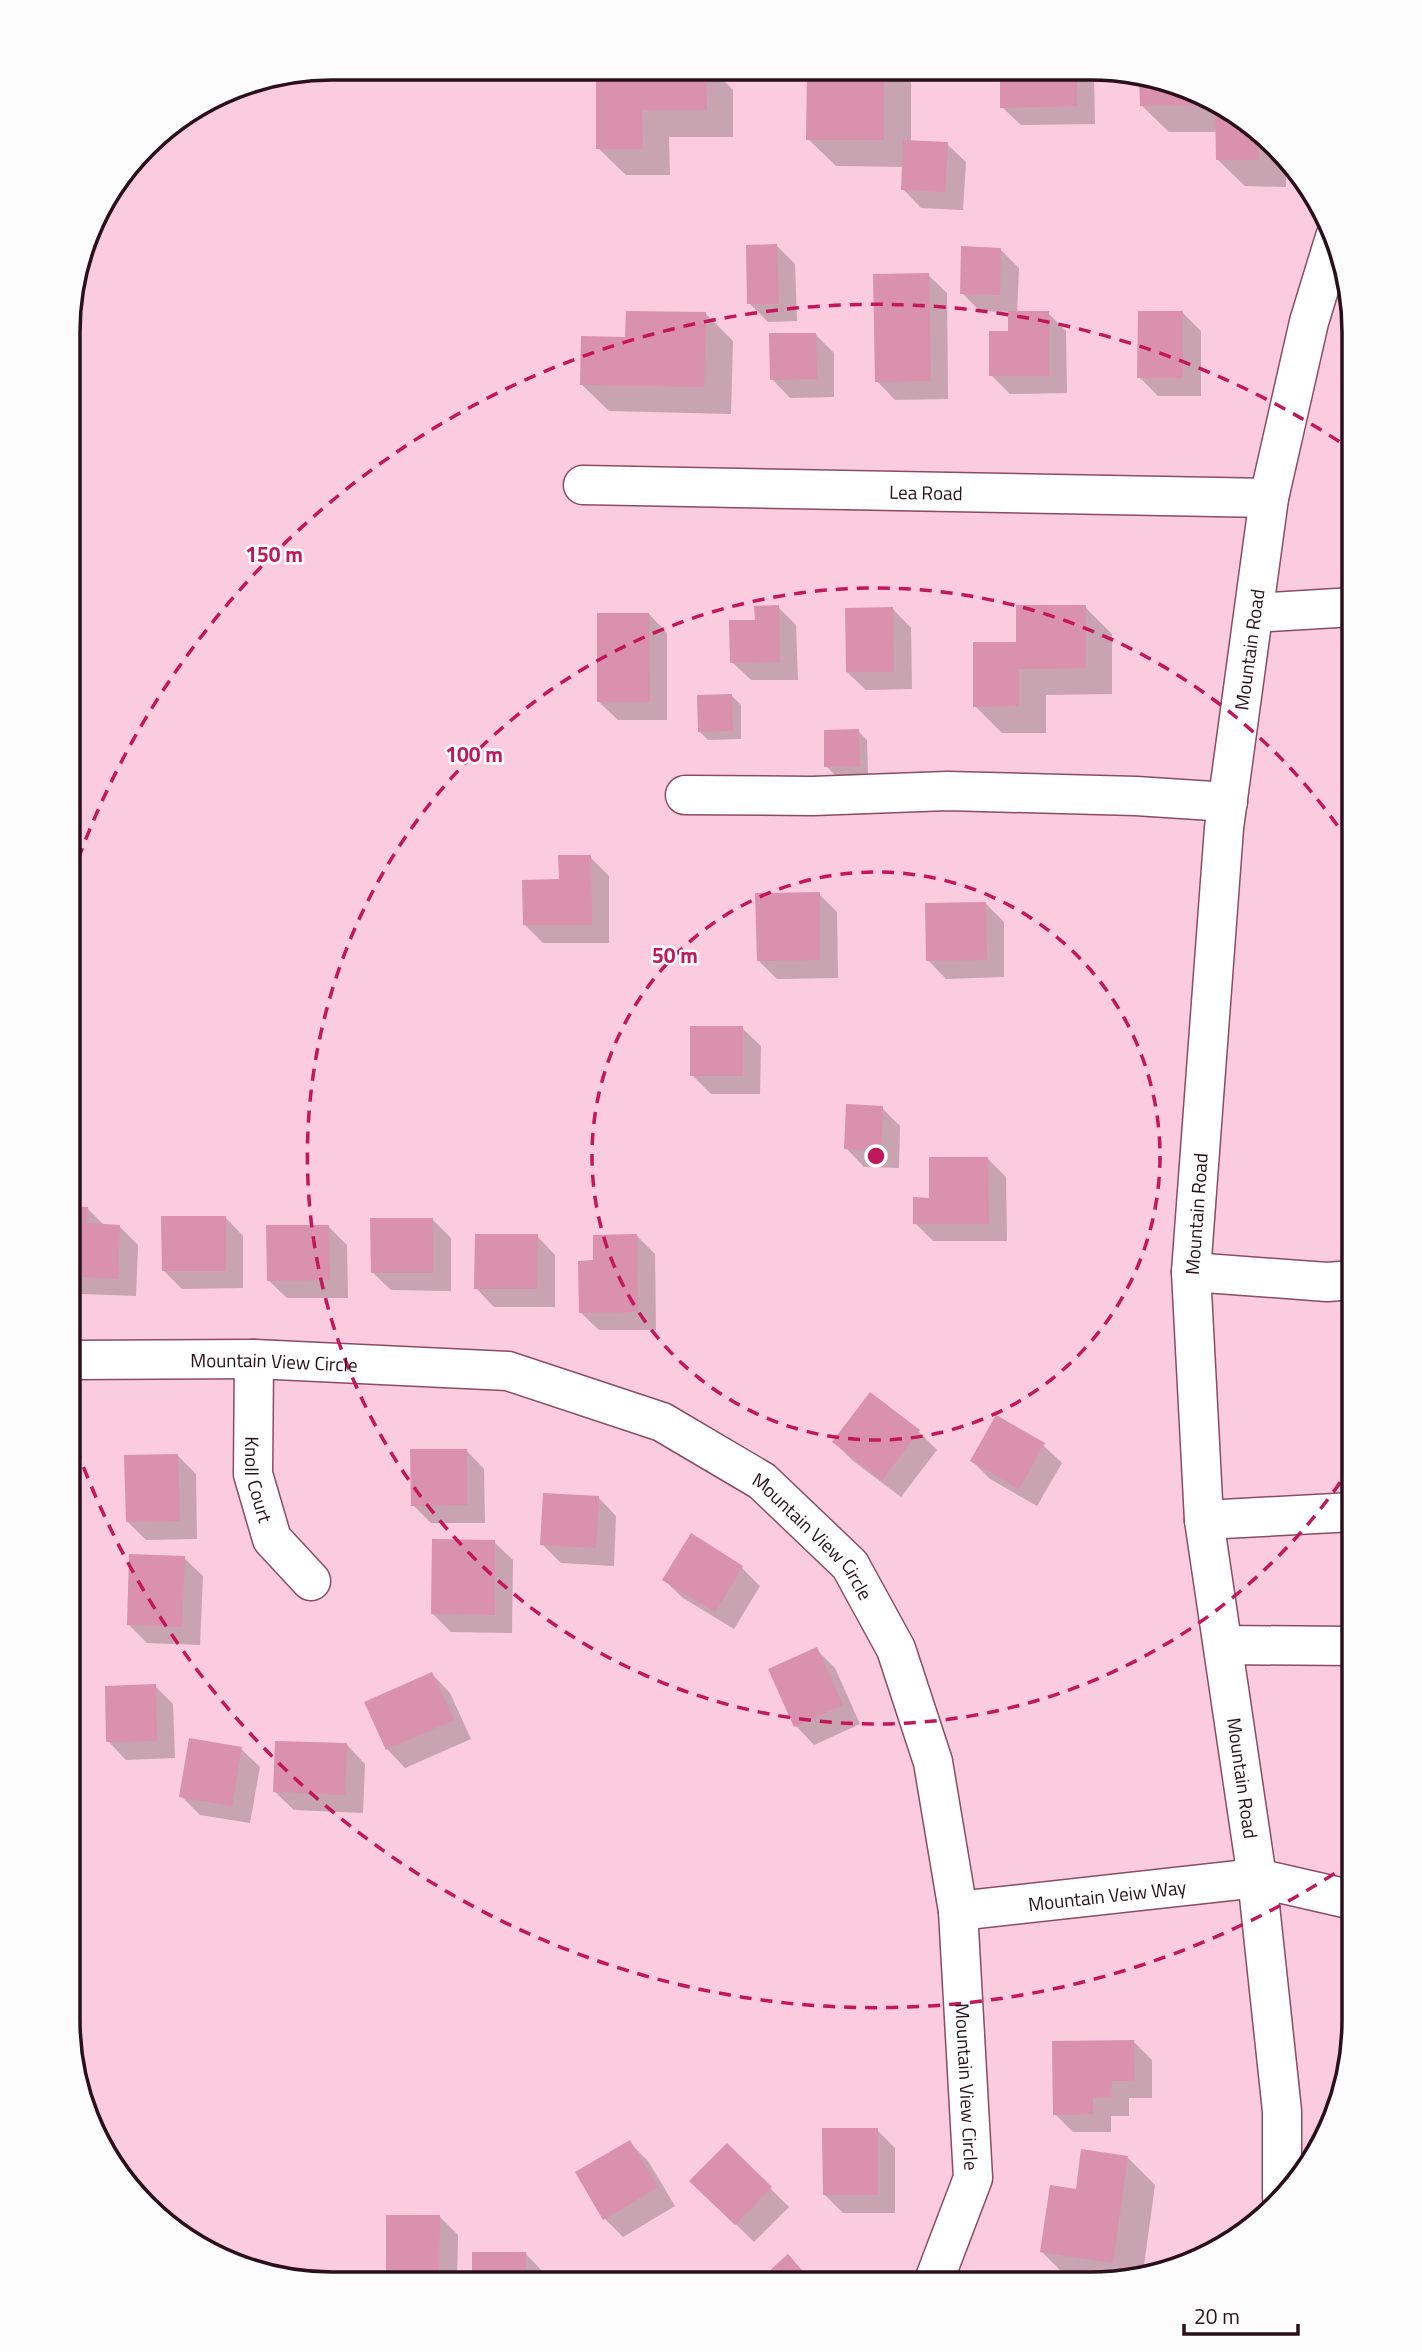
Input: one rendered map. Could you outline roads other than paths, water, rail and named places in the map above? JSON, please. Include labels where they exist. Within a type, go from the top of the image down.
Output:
[{"type":"street","name":"Mountain Road","points":[[1282,2182],[1282,2111],[1258,1878],[1205,1520],[1191,1272],[1228,802],[1269,498],[1309,322],[1329,256]]},
{"type":"street","name":"Lea Road","points":[[583,485],[1269,498]]},
{"type":"street","points":[[1254,613],[1342,608]]},
{"type":"street","points":[[685,795],[813,796],[947,792],[1136,796],[1228,802]]},
{"type":"street","points":[[1191,1272],[1342,1281]]},
{"type":"street","name":"Mountain View Circle","points":[[80,1360],[254,1359],[508,1371],[662,1422],[762,1481],[850,1565],[896,1649],[933,1762],[958,1911],[973,2178],[937,2272]]},
{"type":"street","name":"Knoll Court","points":[[254,1359],[253,1474],[272,1539],[311,1581]]},
{"type":"street","points":[[1205,1520],[1342,1513]]},
{"type":"street","points":[[1223,1645],[1342,1647]]},
{"type":"street","name":"Mountain Veiw Way","points":[[958,1911],[1258,1878],[1342,1897]]}]
